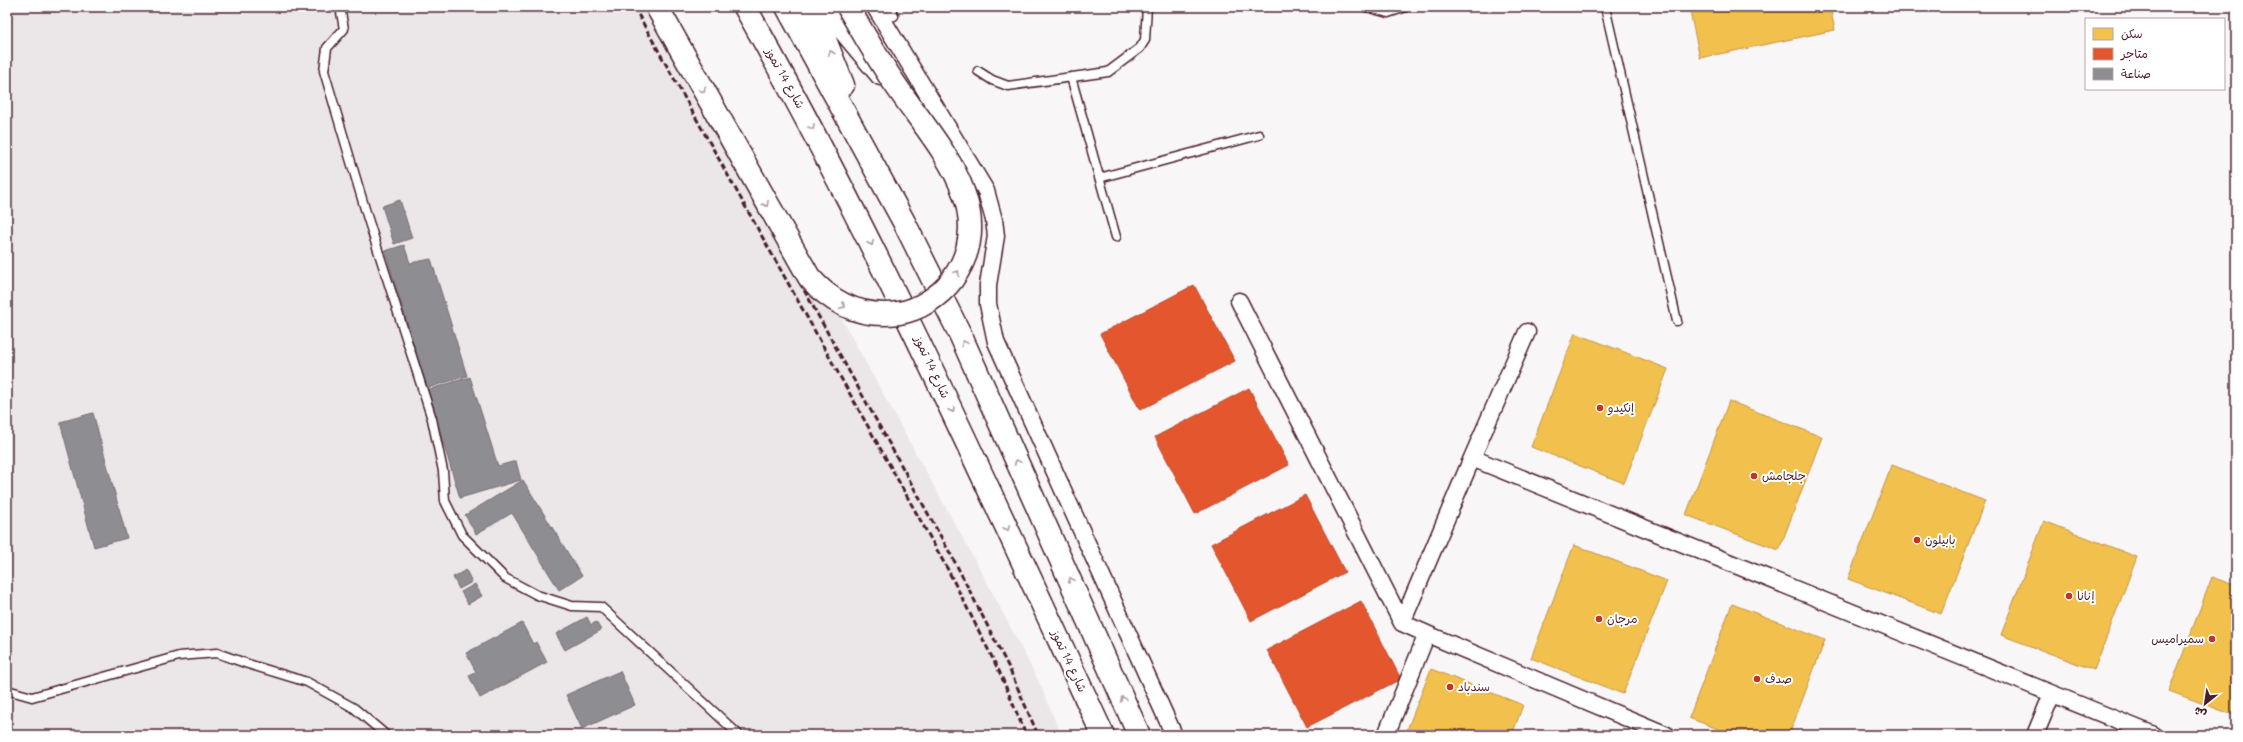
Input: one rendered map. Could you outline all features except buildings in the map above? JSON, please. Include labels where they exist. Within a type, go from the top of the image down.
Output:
[{"type":"main road","points":[[657,7],[809,277],[820,291],[834,302],[867,314],[885,315],[914,308],[935,297],[948,286],[966,255],[970,238],[968,203],[961,186],[932,137],[884,68],[848,7]]},
{"type":"main road","points":[[665,7],[669,21],[690,66]]},
{"type":"main road","points":[[739,7],[765,42]]},
{"type":"main road","name":"شارع 14 تموز","points":[[745,7],[819,140],[925,352],[1103,735]]},
{"type":"main road","points":[[787,7],[882,180]]},
{"type":"main road","points":[[808,7],[822,32],[857,128],[960,334],[1139,735]]},
{"type":"main road","points":[[830,7],[845,32],[932,137]]},
{"type":"street","points":[[875,7],[986,191],[991,206],[995,228],[995,251],[988,285],[988,304],[996,342],[1174,735]]},
{"type":"street","points":[[1239,301],[1402,624],[1667,735]]},
{"type":"street","points":[[1402,624],[1472,458],[1528,332]]},
{"type":"street","points":[[1472,458],[2154,735]]},
{"type":"street","points":[[1386,735],[1427,634]]},
{"type":"street","points":[[2034,735],[2052,694]]},
{"type":"lane","points":[[340,7],[344,29],[327,48],[324,71],[368,219],[432,419],[443,471],[445,500],[462,535],[505,578],[537,595],[572,606],[600,607],[739,735]]},
{"type":"lane","points":[[890,7],[894,16]]},
{"type":"lane","points":[[978,71],[992,80],[1008,86],[1108,72],[1140,48],[1145,40],[1147,7]]},
{"type":"lane","points":[[1366,7],[1388,13],[1406,7]]},
{"type":"lane","points":[[1605,7],[1677,321]]},
{"type":"lane","points":[[1070,77],[1116,237]]},
{"type":"lane","points":[[1099,178],[1259,135]]},
{"type":"lane","points":[[7,690],[32,697],[178,656],[217,653],[307,682],[354,708],[386,735]]},
{"type":"shaded area","points":[[7,7],[669,7],[982,573],[1039,682],[1061,735],[7,735]]},
{"type":"railway","points":[[634,7],[947,568],[1000,673],[1026,735]]},
{"type":"railway","points":[[647,7],[956,564],[1009,668],[1038,735]]},
{"type":"place","name":"إنكيدو","points":[[1600,408]]},
{"type":"place","name":"جلجامش","points":[[1754,476]]},
{"type":"place","name":"بابيلون","points":[[1917,540]]},
{"type":"place","name":"إنانا","points":[[2069,596]]},
{"type":"place","name":"مرجان","points":[[1599,619]]},
{"type":"place","name":"سميراميس","points":[[2212,639]]},
{"type":"place","name":"صدف","points":[[1757,679]]},
{"type":"place","name":"سندباد","points":[[1450,687]]}]
